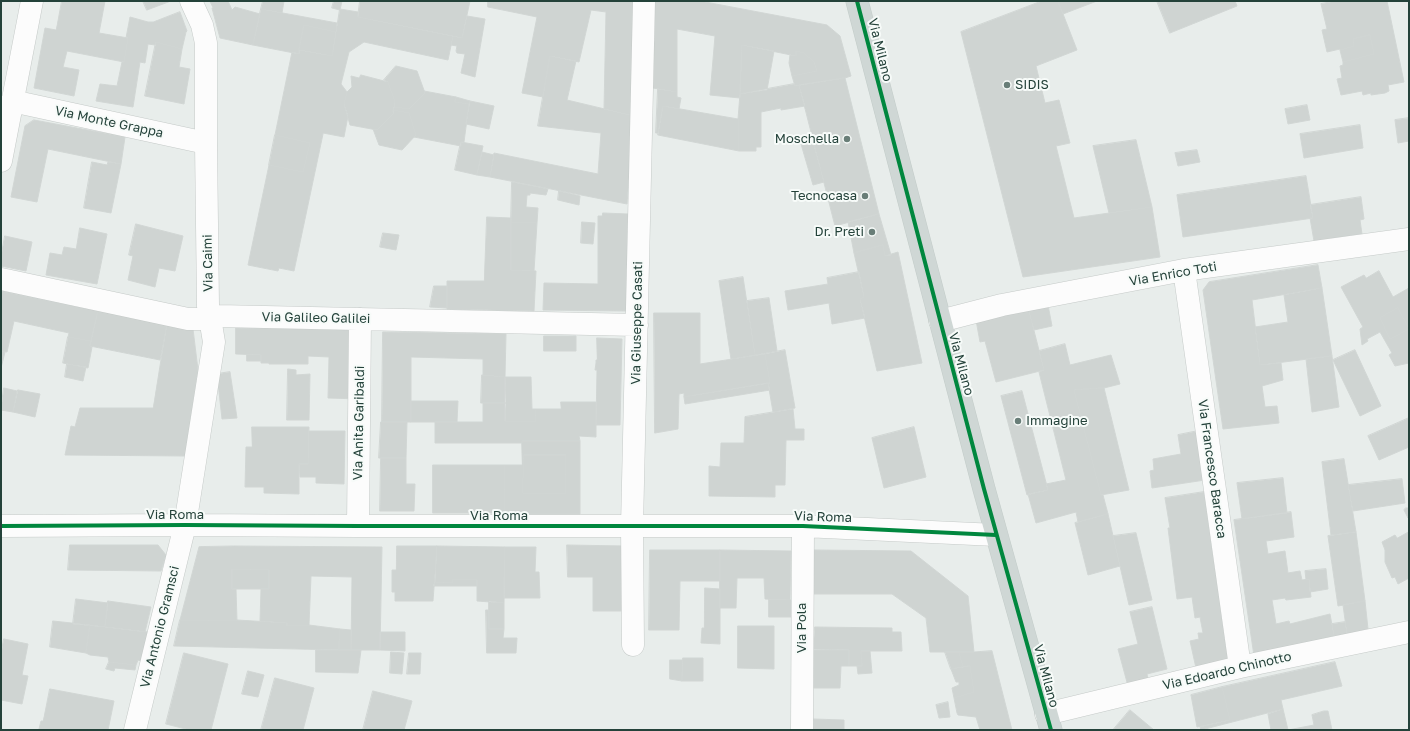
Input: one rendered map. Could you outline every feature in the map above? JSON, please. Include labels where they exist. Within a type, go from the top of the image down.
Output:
[{"type":"main road","name":"Via Milano","points":[[857,1],[996,535],[1008,571],[1048,722]]},
{"type":"street","points":[[1,161],[32,1]]},
{"type":"street","name":"Via Caimi","points":[[185,525],[214,342],[208,306],[206,44],[202,25],[191,1]]},
{"type":"street","name":"Via Giuseppe Casati","points":[[634,646],[632,526],[644,1]]},
{"type":"street","name":"Via Monte Grappa","points":[[12,101],[206,143]]},
{"type":"street","name":"Via Enrico Toti","points":[[940,321],[1002,305],[1184,270],[1409,239]]},
{"type":"street","name":"Via Francesco Baracca","points":[[1184,270],[1240,667]]},
{"type":"street","name":"Via Galileo Galilei","points":[[1,279],[188,319],[211,319],[218,316],[637,325]]},
{"type":"street","name":"Via Anita Garibaldi","points":[[358,526],[360,319]]},
{"type":"street","name":"Via Antonio Gramsci","points":[[135,730],[185,525]]},
{"type":"street","name":"Via Roma","points":[[1,526],[803,526],[996,535]]},
{"type":"street","name":"Via Pola","points":[[802,730],[803,526]]},
{"type":"street","name":"Via Edoardo Chinotto","points":[[1048,722],[1240,667],[1409,632]]},
{"type":"building","points":[[62,1],[105,1],[99,33],[128,38],[124,62],[67,51],[63,67],[79,70],[74,96],[34,88],[45,28],[56,30]]},
{"type":"building","points":[[143,1],[171,1],[147,10]]},
{"type":"building","points":[[210,1],[228,1],[232,10],[235,7],[260,14],[253,45],[220,38]]},
{"type":"building","points":[[263,1],[284,1],[282,13],[261,9]]},
{"type":"building","points":[[334,1],[342,1],[340,10],[332,8]]},
{"type":"building","points":[[360,1],[470,1],[462,38],[358,17]]},
{"type":"building","points":[[488,1],[636,1],[634,116],[604,109],[606,12],[591,10],[579,62],[550,56],[543,97],[522,93],[537,17],[488,7]]},
{"type":"building","points":[[655,1],[700,1],[827,25],[840,36],[851,76],[795,86],[792,76],[817,71],[814,62],[804,53],[796,51],[796,56],[742,45],[740,98],[710,95],[715,36],[677,29],[677,92],[653,88]]},
{"type":"building","points":[[1042,1],[1058,1],[1077,50],[1036,66],[1045,103],[1059,100],[1070,143],[1056,146],[1074,218],[1152,207],[1160,257],[1023,277],[961,32]]},
{"type":"building","points":[[1058,1],[1097,1],[1063,14]]},
{"type":"building","points":[[1157,1],[1235,1],[1237,6],[1170,33]]},
{"type":"building","points":[[1336,1],[1387,1],[1404,82],[1388,85],[1389,91],[1385,93],[1371,95],[1371,93],[1363,95],[1362,91],[1341,95],[1337,79],[1342,78],[1340,66],[1343,65],[1343,62],[1374,54],[1370,35],[1353,39],[1354,46],[1327,52],[1322,30],[1327,29],[1321,4]]},
{"type":"building","points":[[261,9],[337,23],[336,32],[304,25],[299,54],[253,45]]},
{"type":"building","points":[[340,9],[358,12],[358,17],[453,36],[448,60],[364,42],[349,52],[341,84],[347,92],[344,104],[348,116],[344,137],[323,133],[294,271],[279,268],[278,271],[248,265],[269,165],[303,172],[310,143],[275,135],[292,52],[299,54],[300,50],[332,56]]},
{"type":"building","points":[[180,12],[187,31],[182,49],[156,42],[155,45],[148,44],[145,63],[140,62],[133,107],[96,101],[100,84],[117,86],[122,62],[124,62],[130,17],[153,22]]},
{"type":"building","points":[[467,16],[485,19],[475,77],[461,73],[465,54],[457,53],[457,46],[451,45],[453,36],[462,38]]},
{"type":"building","points":[[304,25],[336,32],[332,56],[299,50]]},
{"type":"building","points":[[1370,35],[1374,54],[1343,62],[1340,50],[1354,46],[1353,39]]},
{"type":"building","points":[[156,42],[182,49],[179,67],[190,69],[184,104],[145,96]]},
{"type":"building","points":[[742,45],[774,51],[767,90],[740,94]]},
{"type":"building","points":[[796,51],[804,53],[814,62],[817,71],[792,76],[789,63],[790,55],[796,56]]},
{"type":"building","points":[[550,56],[576,61],[567,100],[634,116],[627,204],[490,177],[494,153],[598,174],[601,133],[538,126]]},
{"type":"building","points":[[396,66],[417,71],[425,93],[409,109],[394,107],[395,102],[388,82],[384,80]]},
{"type":"building","points":[[361,75],[388,82],[395,102],[393,114],[377,130],[350,125],[344,104],[347,92],[352,87],[351,76],[359,78]]},
{"type":"building","points":[[845,78],[879,214],[835,226],[799,85]]},
{"type":"building","points":[[794,84],[795,86],[799,85],[805,106],[781,110],[781,108],[761,112],[761,147],[756,147],[756,151],[739,151],[738,119],[740,94]]},
{"type":"building","points":[[658,89],[677,92],[677,97],[681,98],[679,109],[663,106],[658,133],[656,133]]},
{"type":"building","points":[[424,91],[456,97],[455,102],[469,104],[464,142],[461,142],[461,146],[414,137],[416,135],[409,113],[393,110],[394,107],[409,109],[425,93]]},
{"type":"building","points":[[456,97],[470,101],[469,104],[455,102]]},
{"type":"building","points":[[470,101],[494,106],[489,129],[466,124]]},
{"type":"building","points":[[1307,105],[1310,120],[1288,124],[1285,109]]},
{"type":"building","points":[[663,106],[738,119],[739,151],[658,135]]},
{"type":"building","points":[[393,110],[409,113],[416,135],[402,150],[379,145],[373,129],[377,130],[393,114]]},
{"type":"building","points":[[1409,118],[1409,141],[1398,143],[1395,120]]},
{"type":"building","points":[[34,120],[125,137],[121,164],[48,149],[37,202],[11,197],[25,126]]},
{"type":"building","points":[[1360,125],[1363,148],[1304,158],[1300,134]]},
{"type":"building","points":[[275,135],[310,143],[303,172],[269,165]]},
{"type":"building","points":[[1136,140],[1152,207],[1109,213],[1093,146]]},
{"type":"building","points":[[461,142],[483,146],[477,175],[455,170]]},
{"type":"building","points":[[813,142],[824,182],[813,185],[801,144]]},
{"type":"building","points":[[1197,150],[1200,162],[1178,166],[1175,153]]},
{"type":"building","points":[[482,152],[494,155],[490,177],[477,175]]},
{"type":"building","points":[[92,162],[107,165],[108,162],[121,164],[111,213],[84,208]]},
{"type":"building","points":[[1306,176],[1313,218],[1183,237],[1177,195]]},
{"type":"building","points":[[512,182],[548,189],[546,195],[530,193],[530,195],[527,195],[526,207],[538,208],[537,223],[511,222]]},
{"type":"building","points":[[559,191],[580,196],[579,205],[558,200]]},
{"type":"building","points":[[1361,197],[1364,219],[1360,220],[1362,234],[1314,241],[1310,218],[1313,218],[1310,205]]},
{"type":"building","points":[[603,213],[628,214],[626,311],[543,310],[544,283],[598,284],[598,216],[602,216]]},
{"type":"building","points":[[879,214],[891,255],[885,256],[883,245],[854,253],[848,222]]},
{"type":"building","points":[[487,217],[511,218],[511,270],[536,271],[534,311],[447,309],[447,281],[484,281]]},
{"type":"building","points":[[511,222],[537,223],[534,271],[511,270]]},
{"type":"building","points":[[582,222],[595,223],[593,244],[581,243]]},
{"type":"building","points":[[136,224],[183,236],[175,271],[159,268],[155,287],[128,280],[133,256],[129,255]]},
{"type":"building","points":[[80,228],[107,234],[97,284],[46,275],[50,253],[62,255],[64,247],[76,249]]},
{"type":"building","points":[[383,233],[399,235],[396,250],[380,247]]},
{"type":"building","points":[[5,236],[32,242],[26,271],[1,266]]},
{"type":"building","points":[[883,245],[885,256],[898,252],[922,363],[877,371],[860,299],[864,297],[854,253]]},
{"type":"building","points":[[1318,265],[1322,288],[1252,300],[1260,365],[1281,363],[1283,380],[1262,386],[1265,407],[1277,406],[1279,423],[1223,429],[1203,290],[1209,282]]},
{"type":"building","points":[[1379,271],[1393,297],[1409,288],[1409,329],[1409,363],[1395,366],[1389,355],[1392,353],[1380,332],[1367,339],[1368,341],[1362,345],[1360,329],[1363,327],[1341,287],[1364,275],[1366,278]],"holes":[[[1398,308],[1409,329],[1390,339],[1380,318]]]},
{"type":"building","points":[[859,272],[864,297],[860,299],[865,318],[832,324],[829,303],[788,310],[785,291],[828,284],[827,278]]},
{"type":"building","points":[[743,277],[755,355],[731,359],[719,281]]},
{"type":"building","points":[[434,286],[447,286],[447,308],[430,307]]},
{"type":"building","points":[[1322,288],[1332,356],[1260,365],[1255,327],[1288,322],[1284,295]]},
{"type":"building","points":[[1,291],[98,311],[91,341],[68,337],[69,333],[14,321],[7,352],[1,351]]},
{"type":"building","points":[[769,298],[777,351],[755,355],[747,301]]},
{"type":"building","points":[[1048,305],[1052,326],[1034,330],[1028,308]]},
{"type":"building","points":[[1028,307],[1044,370],[996,382],[985,341],[980,342],[976,320]]},
{"type":"building","points":[[1398,308],[1409,329],[1390,339],[1380,318]]},
{"type":"building","points":[[98,311],[167,324],[160,360],[90,346]]},
{"type":"building","points":[[654,313],[700,313],[700,364],[765,354],[770,383],[684,397],[684,393],[679,394],[678,429],[655,433]]},
{"type":"building","points":[[167,324],[193,329],[198,370],[185,456],[65,455],[71,426],[75,427],[80,408],[153,408]]},
{"type":"building","points":[[236,328],[360,330],[359,399],[328,398],[329,357],[308,356],[308,364],[269,364],[261,363],[261,355],[236,354]]},
{"type":"building","points":[[383,332],[506,334],[505,377],[483,375],[483,359],[411,357],[411,422],[382,422]]},
{"type":"building","points":[[544,336],[576,336],[576,351],[544,351]]},
{"type":"building","points":[[68,337],[91,341],[90,346],[92,347],[88,368],[63,363]]},
{"type":"building","points":[[597,338],[622,339],[620,425],[596,425],[597,370],[595,370],[597,360]]},
{"type":"building","points":[[1065,344],[1070,365],[1111,355],[1120,384],[1104,388],[1074,390],[1101,495],[1103,495],[1108,514],[1078,522],[1076,512],[1036,523],[1028,494],[1048,490],[1046,484],[1066,480],[1039,372],[1044,370],[1039,351]]},
{"type":"building","points":[[785,350],[795,408],[773,412],[765,354]]},
{"type":"building","points":[[1355,350],[1381,406],[1360,416],[1333,360]]},
{"type":"building","points":[[1,351],[5,352],[1,368]]},
{"type":"building","points":[[247,354],[261,355],[261,361],[247,361]]},
{"type":"building","points":[[1332,356],[1339,407],[1312,412],[1306,359]]},
{"type":"building","points":[[67,364],[86,367],[83,381],[65,377]]},
{"type":"building","points":[[288,369],[296,370],[296,375],[310,374],[309,420],[287,420]]},
{"type":"building","points":[[230,372],[237,418],[222,419],[217,374]]},
{"type":"building","points":[[482,375],[505,377],[506,403],[481,403]]},
{"type":"building","points":[[505,377],[531,377],[532,409],[536,409],[535,422],[505,421]]},
{"type":"building","points":[[768,383],[770,390],[685,404],[684,397]]},
{"type":"building","points":[[4,388],[17,391],[13,412],[1,410]]},
{"type":"building","points":[[1104,388],[1129,490],[1101,495],[1074,390]]},
{"type":"building","points":[[18,390],[40,394],[35,417],[13,412]]},
{"type":"building","points":[[1022,391],[1048,490],[1027,495],[1001,396]]},
{"type":"building","points":[[411,401],[458,401],[457,422],[411,422]]},
{"type":"building","points":[[561,402],[596,402],[596,437],[579,436],[580,441],[435,443],[435,422],[483,422],[483,403],[506,403],[505,421],[535,422],[536,409],[561,409]]},
{"type":"building","points":[[793,409],[795,429],[804,429],[804,440],[786,440],[785,485],[775,485],[775,497],[709,496],[709,466],[720,467],[721,443],[744,443],[745,417]]},
{"type":"building","points":[[1409,418],[1409,447],[1379,460],[1368,436]]},
{"type":"building","points":[[381,422],[407,422],[406,458],[379,458]]},
{"type":"building","points":[[252,427],[309,427],[308,464],[299,464],[299,494],[264,493],[264,487],[245,487],[246,447],[252,447]]},
{"type":"building","points":[[914,427],[926,477],[884,488],[872,438]]},
{"type":"building","points":[[309,431],[345,431],[344,484],[316,483],[316,477],[300,477],[299,464],[308,464]]},
{"type":"building","points":[[1198,431],[1205,480],[1152,488],[1150,471],[1154,470],[1153,459],[1181,454],[1178,435]]},
{"type":"building","points":[[522,441],[580,441],[580,514],[504,514],[505,465],[522,465]],"holes":[[[524,455],[566,455],[565,494],[523,493]]]},
{"type":"building","points":[[524,455],[566,455],[565,494],[523,493]]},
{"type":"building","points":[[381,458],[406,458],[406,484],[415,484],[414,511],[380,511]]},
{"type":"building","points":[[1344,459],[1356,532],[1331,535],[1322,462]]},
{"type":"building","points":[[433,465],[505,465],[504,513],[433,513]]},
{"type":"building","points":[[1283,478],[1287,513],[1242,519],[1237,483]]},
{"type":"building","points":[[1402,479],[1405,503],[1353,511],[1348,485]]},
{"type":"building","points":[[1204,492],[1228,661],[1196,668],[1190,641],[1199,639],[1198,633],[1203,633],[1200,617],[1195,618],[1192,597],[1177,599],[1168,528],[1170,528],[1165,498]]},
{"type":"building","points":[[1409,508],[1408,518],[1404,510]]},
{"type":"building","points":[[1291,512],[1294,537],[1266,541],[1268,554],[1285,551],[1288,573],[1300,571],[1302,580],[1309,579],[1311,597],[1272,600],[1276,624],[1289,621],[1290,624],[1330,614],[1334,636],[1254,656],[1234,520]]},
{"type":"building","points":[[1108,514],[1120,566],[1088,575],[1075,523]]},
{"type":"building","points":[[1356,532],[1365,601],[1338,606],[1328,536]]},
{"type":"building","points":[[1409,532],[1409,578],[1398,584],[1395,577],[1392,578],[1385,562],[1385,550],[1382,542],[1395,535],[1397,538]]},
{"type":"building","points":[[1136,533],[1152,600],[1129,605],[1113,536]]},
{"type":"building","points":[[70,545],[158,545],[166,555],[161,571],[68,570]]},
{"type":"building","points":[[567,545],[625,546],[624,611],[593,611],[593,577],[568,577]]},
{"type":"building","points":[[397,546],[437,546],[433,601],[395,601],[395,592],[392,592],[392,570],[396,570]]},
{"type":"building","points":[[437,546],[505,547],[504,603],[477,601],[477,580],[453,579],[452,583],[435,582]]},
{"type":"building","points":[[199,547],[382,547],[380,650],[351,650],[352,577],[311,576],[309,625],[287,626],[287,623],[260,621],[261,589],[269,589],[269,570],[232,569],[232,589],[236,589],[237,621],[180,620]]},
{"type":"building","points":[[505,547],[536,547],[535,572],[539,572],[540,598],[504,598]]},
{"type":"building","points":[[650,550],[720,550],[720,581],[680,581],[679,630],[649,630]]},
{"type":"building","points":[[720,550],[791,551],[790,600],[765,599],[764,578],[737,578],[736,608],[720,608]]},
{"type":"building","points":[[814,550],[911,551],[968,596],[974,652],[930,652],[926,618],[892,594],[814,594]]},
{"type":"building","points":[[232,569],[269,570],[269,589],[232,589]]},
{"type":"building","points":[[1326,569],[1328,589],[1310,592],[1309,579],[1306,580],[1305,571]]},
{"type":"building","points":[[453,579],[477,580],[477,586],[433,586],[435,582],[452,583]]},
{"type":"building","points":[[705,588],[720,589],[720,644],[701,643],[702,628],[704,628]]},
{"type":"building","points":[[76,599],[108,603],[105,627],[73,624]]},
{"type":"building","points":[[769,599],[791,600],[791,617],[769,617]]},
{"type":"building","points":[[108,601],[151,607],[145,632],[105,627]]},
{"type":"building","points":[[489,601],[504,603],[504,629],[489,629]]},
{"type":"building","points":[[1365,601],[1368,629],[1347,634],[1343,605]]},
{"type":"building","points":[[1152,607],[1167,669],[1147,674],[1148,680],[1128,686],[1118,649],[1138,644],[1130,612]]},
{"type":"building","points":[[486,610],[489,610],[489,629],[504,629],[503,638],[517,638],[516,653],[487,653]]},
{"type":"building","points":[[180,620],[237,620],[287,623],[287,626],[309,625],[340,629],[339,650],[174,646]]},
{"type":"building","points":[[53,621],[90,625],[86,653],[50,647]]},
{"type":"building","points":[[1345,622],[1347,634],[1334,636],[1332,624]]},
{"type":"building","points":[[90,625],[148,632],[141,661],[138,660],[136,665],[109,662],[108,657],[90,655],[86,653]]},
{"type":"building","points":[[738,626],[774,626],[774,669],[738,668]]},
{"type":"building","points":[[815,627],[892,628],[892,632],[901,632],[902,651],[861,651],[862,666],[849,666],[849,650],[813,649]]},
{"type":"building","points":[[340,629],[351,630],[351,650],[339,650]]},
{"type":"building","points":[[380,632],[405,632],[405,651],[380,650]]},
{"type":"building","points":[[4,639],[28,644],[22,675],[28,676],[22,704],[1,700],[1,654]]},
{"type":"building","points":[[316,650],[361,650],[358,673],[316,672]]},
{"type":"building","points":[[810,650],[849,650],[849,666],[841,666],[840,688],[809,688]]},
{"type":"building","points":[[861,651],[870,651],[872,673],[858,674],[857,666],[862,666]]},
{"type":"building","points":[[992,651],[1012,730],[980,730],[976,717],[958,715],[957,713],[954,698],[974,692],[970,666],[963,667],[959,652]]},
{"type":"building","points":[[391,652],[404,653],[402,674],[390,673]]},
{"type":"building","points":[[945,652],[959,652],[963,667],[951,669]]},
{"type":"building","points":[[184,653],[228,664],[211,730],[190,730],[166,724]]},
{"type":"building","points":[[409,653],[421,653],[420,674],[407,674]]},
{"type":"building","points":[[683,658],[703,658],[703,681],[682,681]]},
{"type":"building","points":[[670,660],[683,660],[682,681],[670,679]]},
{"type":"building","points":[[109,662],[136,665],[135,670],[115,668],[114,671],[106,669]]},
{"type":"building","points":[[1335,662],[1342,686],[1281,700],[1283,709],[1201,730],[1200,727],[1230,720],[1222,687]]},
{"type":"building","points":[[970,666],[974,692],[954,698],[952,688],[959,685],[959,682],[956,682],[951,669]]},
{"type":"building","points":[[248,671],[264,675],[258,697],[242,694]]},
{"type":"building","points":[[275,678],[314,688],[303,730],[261,730]]},
{"type":"building","points":[[1222,687],[1230,720],[1197,727],[1191,695]]},
{"type":"building","points":[[50,689],[114,701],[108,730],[39,729],[41,721],[43,721]]},
{"type":"building","points":[[373,691],[412,701],[404,730],[363,730]]},
{"type":"building","points":[[948,702],[950,717],[939,718],[936,705]]},
{"type":"building","points":[[1283,709],[1288,730],[1271,730],[1268,714]]},
{"type":"building","points":[[1130,710],[1154,730],[1113,730]]},
{"type":"building","points":[[1328,711],[1332,730],[1288,730],[1314,725],[1312,715]]},
{"type":"building","points":[[813,719],[844,720],[844,730],[814,730]]},
{"type":"cycle path","points":[[857,1],[984,489],[1051,730]]},
{"type":"cycle path","points":[[1,526],[803,526],[996,535]]},
{"type":"place","name":"SIDIS","points":[[1007,85]]},
{"type":"place","name":"Moschella","points":[[847,139]]},
{"type":"place","name":"Tecnocasa","points":[[865,196]]},
{"type":"place","name":"Dr. Preti","points":[[872,232]]},
{"type":"place","name":"Immagine","points":[[1018,421]]}]
